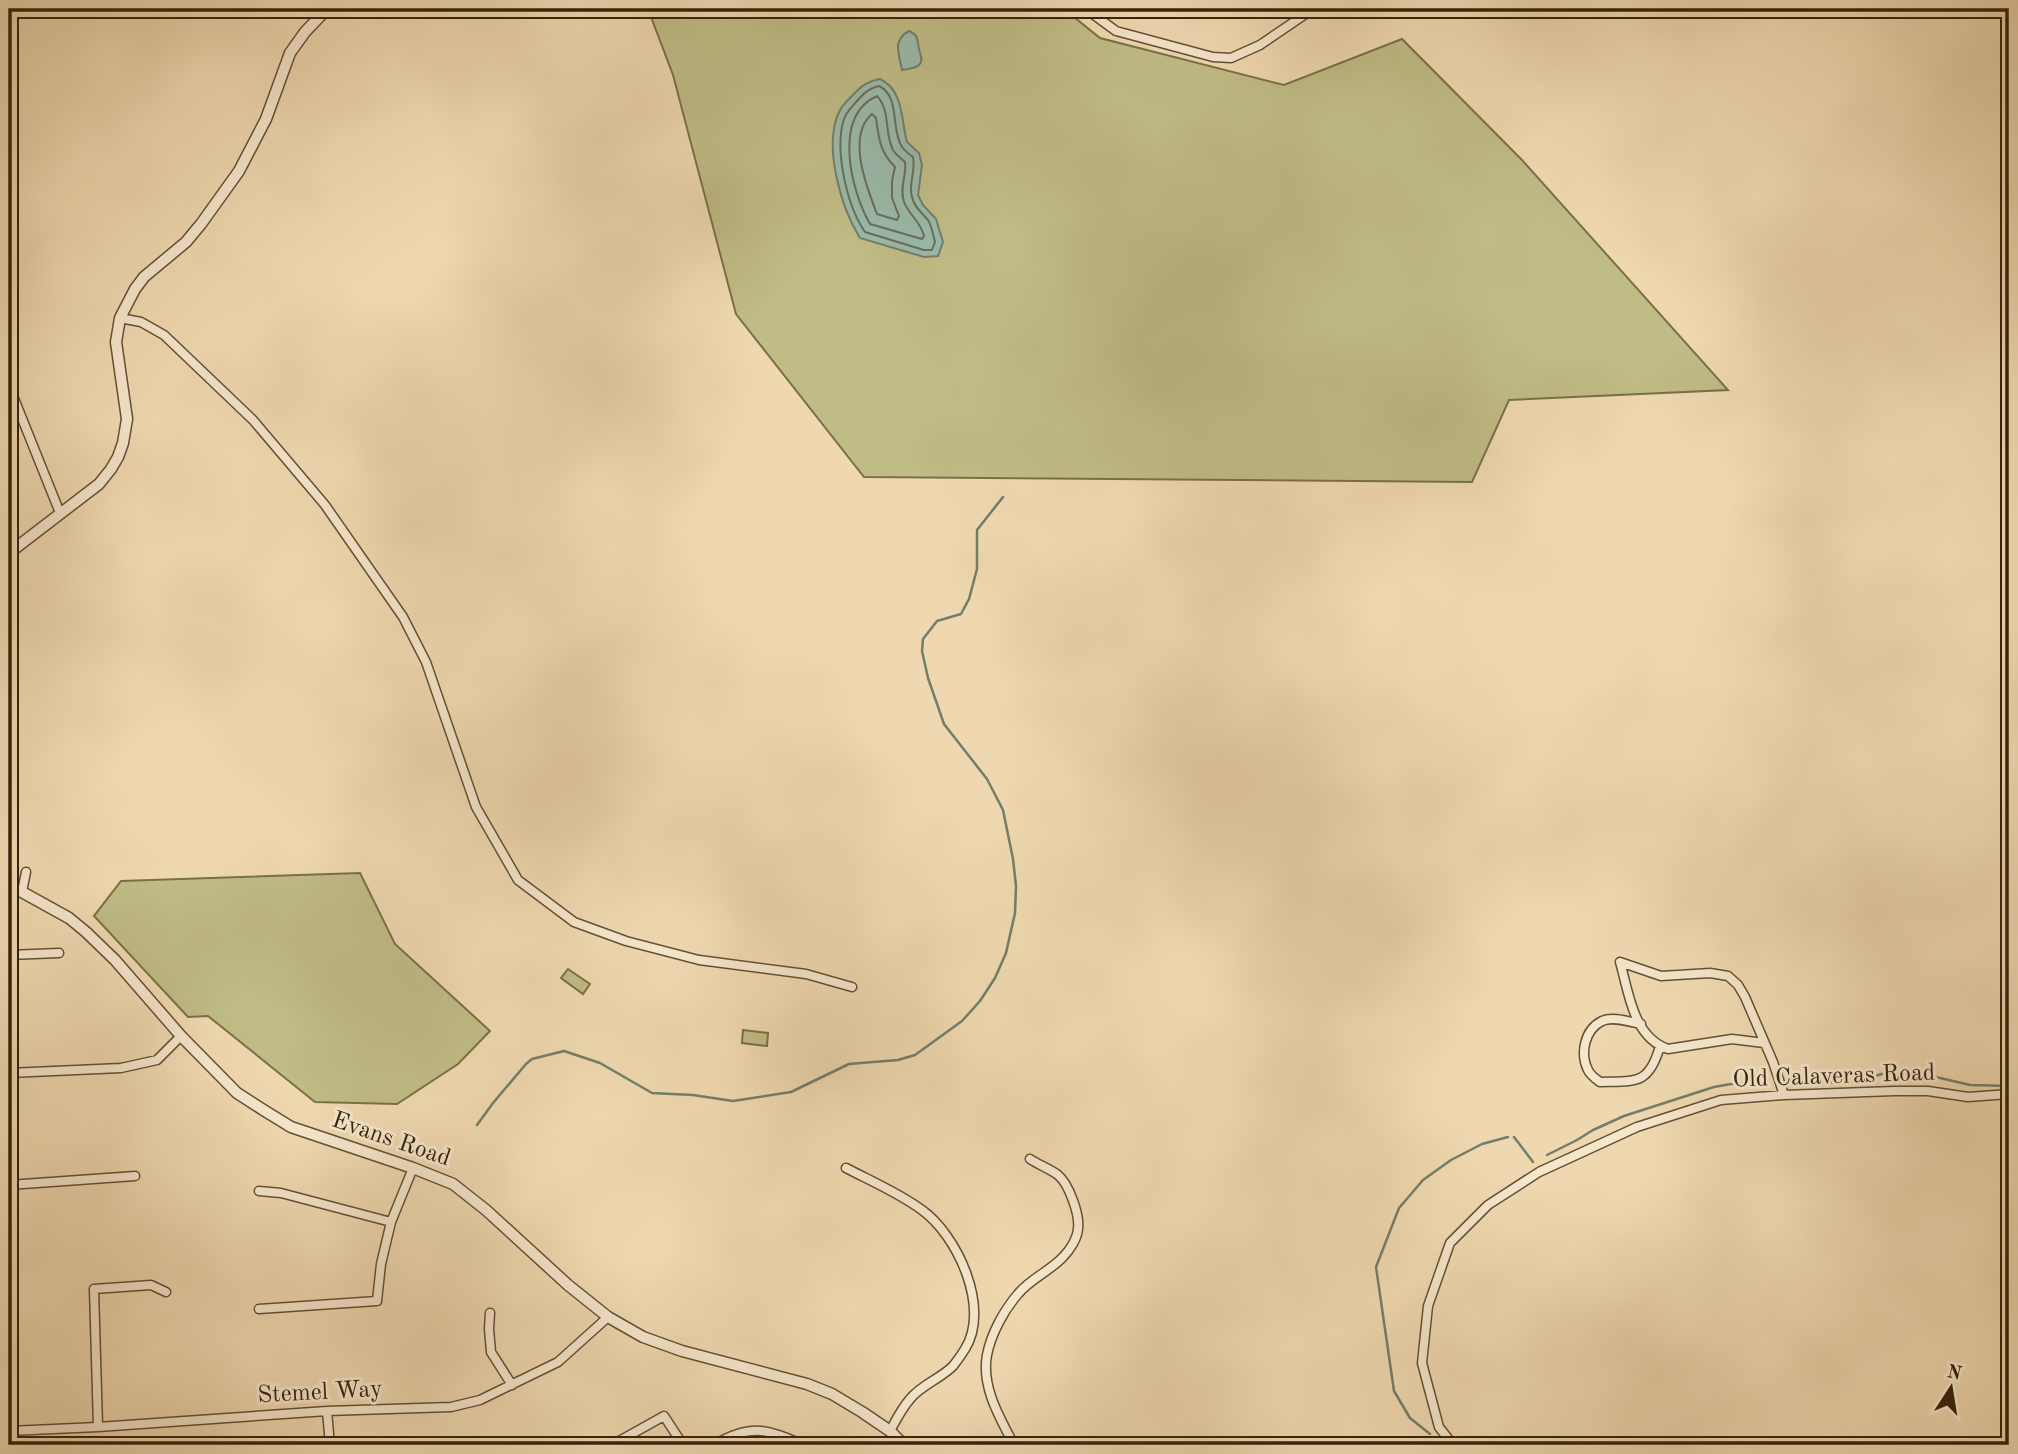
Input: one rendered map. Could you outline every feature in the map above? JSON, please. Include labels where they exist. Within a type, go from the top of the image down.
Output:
[{"type":"street","points":[[9,553],[99,484],[111,468],[123,443],[127,419],[116,342],[120,318],[135,289],[186,242],[239,171],[266,120],[290,53],[327,9]]},
{"type":"street","points":[[1086,9],[1116,31],[1213,57],[1231,58],[1260,45],[1313,9]]},
{"type":"street","points":[[120,318],[141,322],[164,335],[253,421],[325,505],[403,617],[426,662],[476,807],[518,880],[573,922],[626,941],[699,960],[806,974],[852,987]]},
{"type":"street","points":[[9,386],[60,513]]},
{"type":"street","points":[[22,892],[26,872]]},
{"type":"street","name":"Evans Road","points":[[9,888],[22,892],[69,918],[86,932],[237,1093],[291,1127],[453,1184],[471,1197],[568,1285],[608,1317],[643,1337],[682,1351],[807,1384],[832,1394],[890,1431],[904,1445]]},
{"type":"street","points":[[9,956],[59,953]]},
{"type":"street","points":[[1764,1043],[1732,1040],[1668,1049],[1660,1046],[1653,1041],[1633,1013],[1620,962],[1661,976],[1710,973],[1728,976],[1738,985],[1745,997],[1773,1062],[1784,1095]]},
{"type":"street","points":[[1641,1024],[1602,1021],[1586,1038],[1584,1055],[1588,1072],[1600,1082],[1630,1081],[1646,1076],[1656,1061],[1660,1046]]},
{"type":"street","points":[[9,1073],[121,1068],[157,1060],[181,1036]]},
{"type":"street","name":"Old Calaveras Road","points":[[1453,1445],[1439,1427],[1422,1363],[1428,1306],[1450,1243],[1488,1205],[1539,1172],[1637,1128],[1721,1100],[1784,1095],[1928,1091],[1968,1097],[2009,1094]]},
{"type":"street","points":[[1014,1445],[988,1390],[985,1373],[989,1348],[1003,1314],[1018,1292],[1063,1258],[1072,1247],[1078,1229],[1073,1199],[1065,1184],[1059,1176],[1030,1159]]},
{"type":"street","points":[[259,1309],[377,1301],[381,1264],[391,1222],[413,1168]]},
{"type":"street","points":[[846,1168],[922,1210],[943,1231],[962,1262],[973,1296],[973,1324],[967,1346],[952,1366],[909,1399],[890,1431]]},
{"type":"street","points":[[9,1185],[135,1176]]},
{"type":"street","points":[[259,1191],[281,1193],[391,1222]]},
{"type":"street","points":[[98,1427],[94,1289],[151,1285],[166,1292]]},
{"type":"street","points":[[490,1312],[491,1352],[512,1385]]},
{"type":"street","name":"Stemel Way","points":[[9,1431],[327,1411],[451,1407],[480,1400],[558,1362],[608,1317]]},
{"type":"street","points":[[327,1411],[330,1445]]},
{"type":"street","points":[[612,1445],[664,1416],[683,1445]]},
{"type":"street","points":[[714,1445],[749,1430],[769,1432],[803,1445]]},
{"type":"shaded area","points":[[648,9],[1064,9],[1100,38],[1284,85],[1402,39],[1522,160],[1728,390],[1509,400],[1472,482],[864,477],[736,314],[673,75]]},
{"type":"shaded area","points":[[360,873],[395,944],[490,1031],[458,1064],[397,1104],[315,1102],[208,1016],[188,1017],[94,916],[121,881]]},
{"type":"shaded area","points":[[568,969],[590,984],[583,994],[561,978]]},
{"type":"shaded area","points":[[743,1030],[768,1033],[767,1046],[742,1043]]},
{"type":"water","points":[[909,31],[917,38],[921,61],[915,67],[902,70],[899,43]]},
{"type":"water","points":[[880,79],[888,84],[898,98],[907,142],[919,153],[922,165],[918,195],[936,219],[943,242],[938,256],[924,257],[860,238],[846,210],[836,176],[833,142],[835,126],[845,103],[862,87]]},
{"type":"waterway","points":[[477,1125],[526,1064],[532,1059],[564,1051],[600,1063],[652,1093],[733,1101],[791,1092],[849,1064],[898,1060],[915,1055],[962,1021],[980,1001],[995,978],[1006,953],[1015,913],[1013,859],[1003,810],[987,779],[944,724],[922,651],[923,639],[937,621],[961,614],[969,599],[977,569],[977,530],[1003,497]]},
{"type":"waterway","points":[[1792,1084],[1859,1081],[1885,1073],[1897,1073],[1927,1075],[1970,1085],[2009,1086]]},
{"type":"waterway","points":[[1547,1155],[1624,1116],[1714,1087],[1767,1083]]},
{"type":"waterway","points":[[1430,1434],[1410,1418],[1394,1391],[1376,1267],[1399,1208],[1423,1180],[1451,1160],[1482,1144],[1508,1137]]},
{"type":"waterway","points":[[1514,1137],[1533,1162]]},
{"type":"waterway","points":[[1435,1440],[1440,1445]]}]
